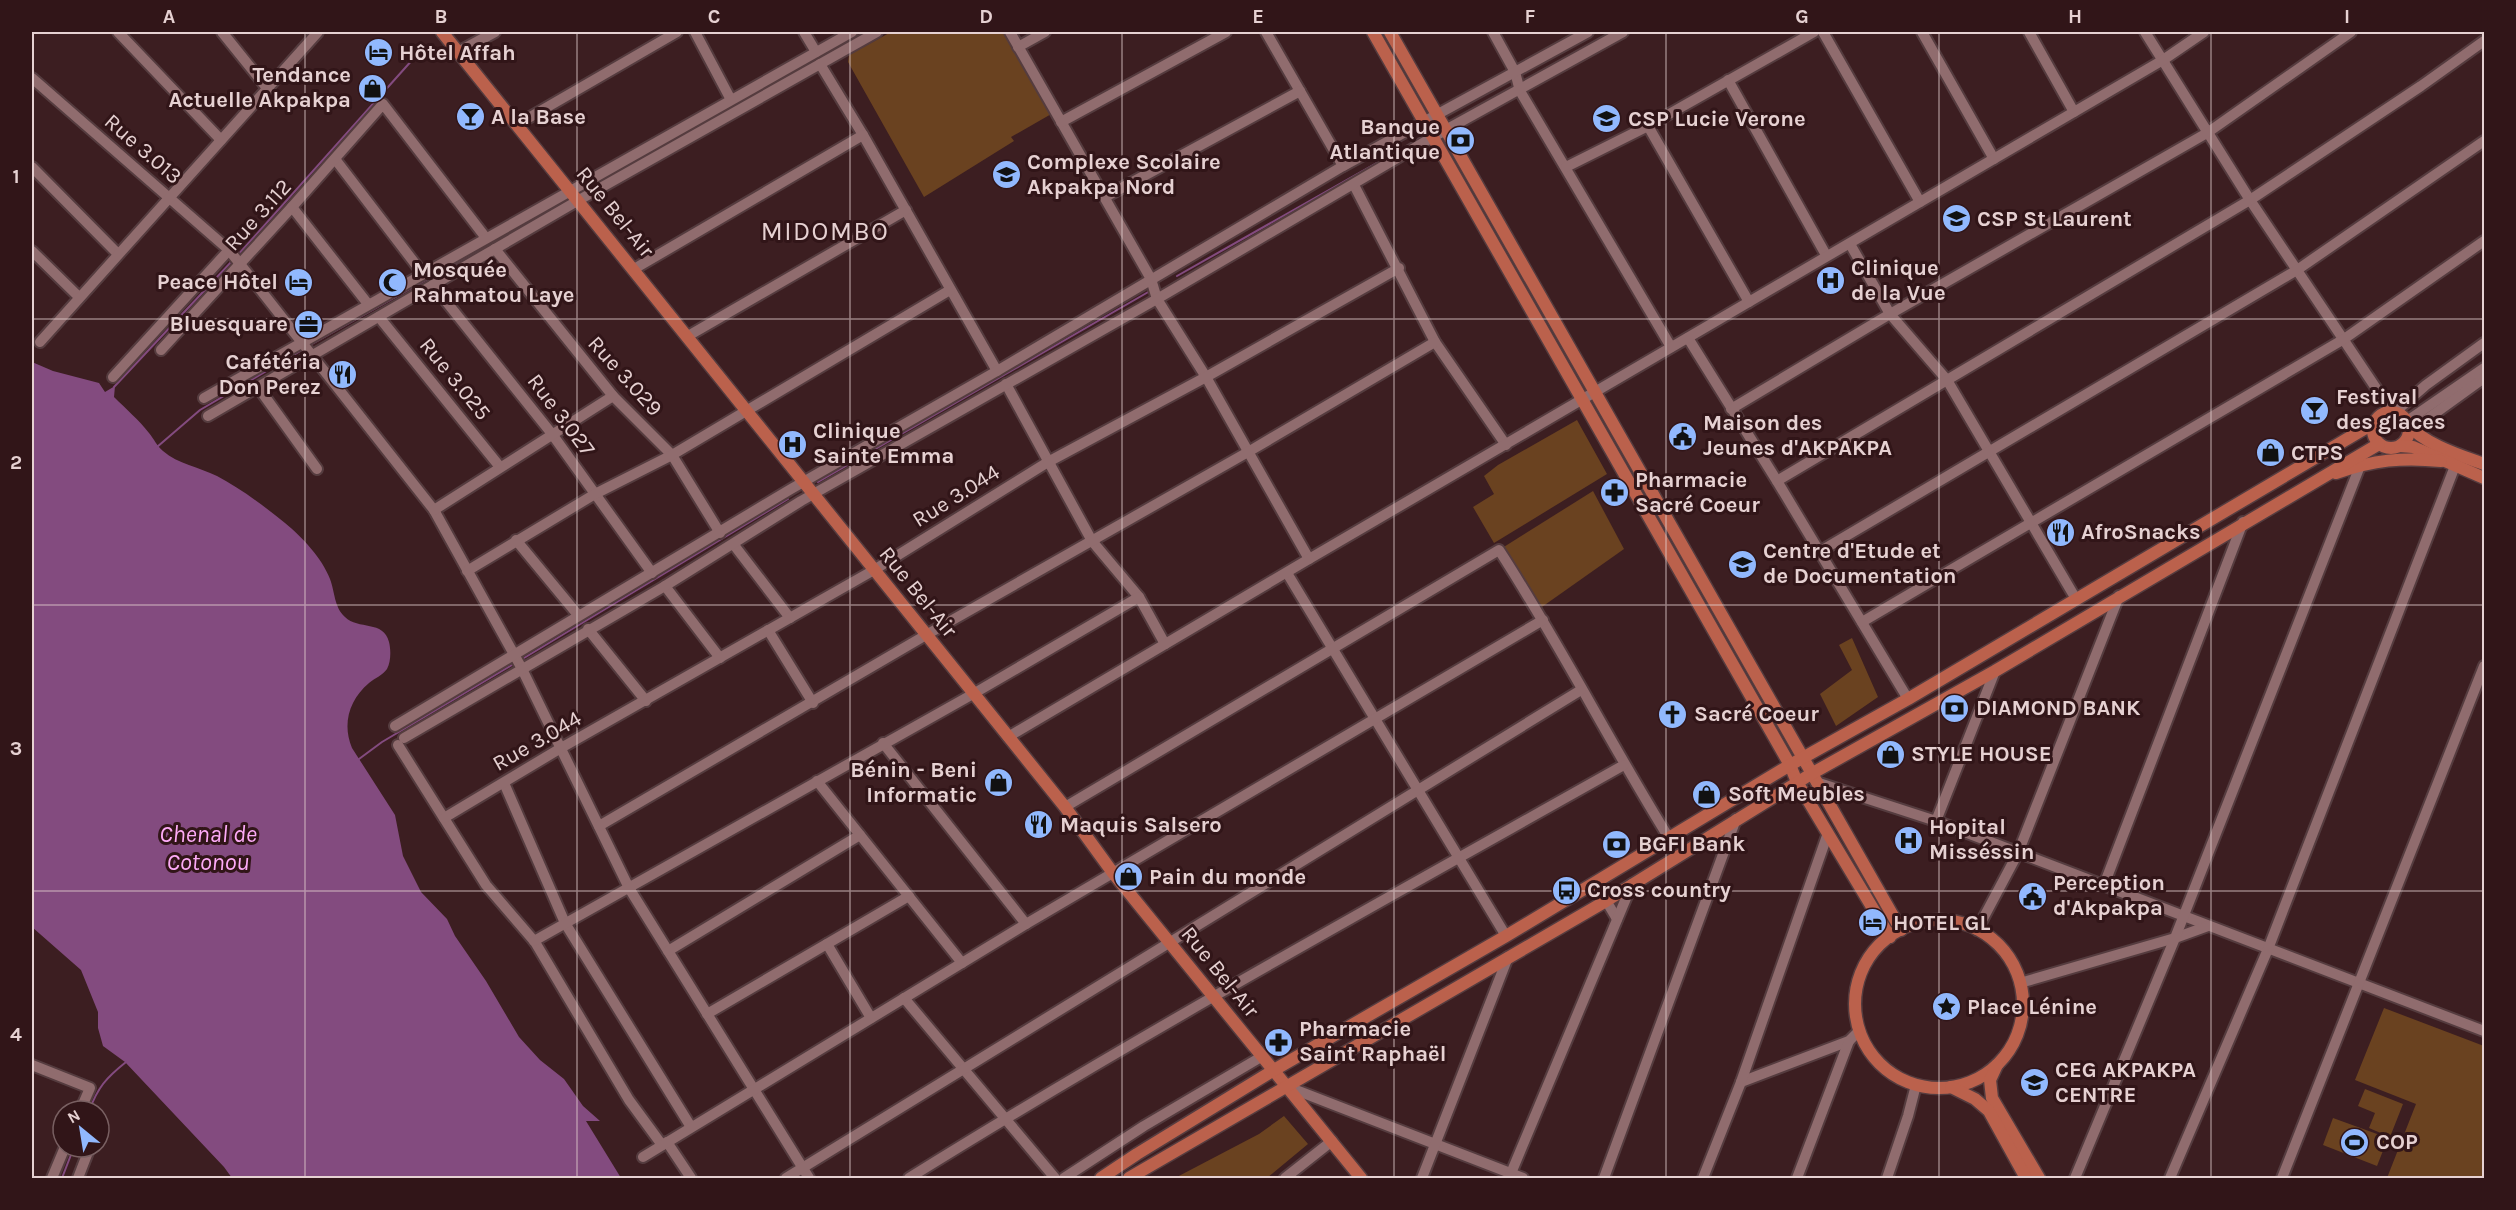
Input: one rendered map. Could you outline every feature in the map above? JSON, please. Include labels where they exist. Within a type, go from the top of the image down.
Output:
[{"type":"main road","name":"Rue Bel-Air","points":[[442,32],[1065,807],[1113,873],[1213,998],[1361,1179]]},
{"type":"main road","points":[[1373,32],[1424,122],[1439,134],[1595,392],[1901,930]]},
{"type":"main road","points":[[1390,32],[1437,115],[1439,134],[1583,399],[1790,765],[1797,782],[1890,937]]},
{"type":"main road","points":[[1101,1179],[1137,1154],[1274,1070],[1506,936],[1790,765],[1908,699],[2374,423],[2381,415],[2402,419],[2448,450],[2484,464]]},
{"type":"main road","points":[[2400,446],[2408,436],[2402,419]]},
{"type":"main road","points":[[2374,423],[2373,434],[2379,444],[2389,448],[2413,447],[2484,478]]},
{"type":"main road","points":[[1129,1179],[1606,901],[1797,782],[1813,778],[2243,522],[2379,444]]},
{"type":"main road","points":[[2305,486],[2360,466],[2398,458],[2441,461]]},
{"type":"main road","points":[[1922,922],[1962,924],[1977,930],[2004,952],[2020,983],[2022,1008],[2020,1025],[2010,1048],[1997,1064],[1980,1077],[1951,1087],[1935,1088],[1916,1085],[1897,1077],[1880,1065],[1867,1049],[1859,1031],[1855,1005],[1859,980],[1870,956],[1890,937],[1922,922]]},
{"type":"main road","points":[[1997,1064],[1990,1080],[1992,1098],[2039,1179]]},
{"type":"main road","points":[[1951,1087],[1975,1099],[1989,1111],[2025,1179]]},
{"type":"street","points":[[118,32],[221,140]]},
{"type":"street","points":[[222,32],[267,88]]},
{"type":"street","points":[[40,342],[318,32]]},
{"type":"street","points":[[458,52],[495,32]]},
{"type":"street","points":[[518,124],[677,32]]},
{"type":"street","points":[[695,32],[730,98]]},
{"type":"street","points":[[804,32],[816,52]]},
{"type":"street","points":[[204,398],[730,98],[852,32]]},
{"type":"street","points":[[208,416],[579,200],[877,32]]},
{"type":"street","points":[[1010,32],[1151,279],[1157,299],[1206,377],[1309,559]]},
{"type":"street","points":[[1018,47],[1045,32]]},
{"type":"street","points":[[1061,122],[1226,32]]},
{"type":"street","points":[[1266,32],[1343,166]]},
{"type":"street","points":[[1492,32],[1515,72],[1520,91],[1671,347]]},
{"type":"street","points":[[395,726],[578,615],[720,533],[803,481],[997,371],[1343,166],[1588,32]]},
{"type":"street","points":[[691,1179],[629,1100],[534,941],[486,885],[444,818],[401,741],[521,668],[665,586],[813,494],[1157,299],[1439,134],[1623,32]]},
{"type":"street","points":[[1566,168],[1648,126],[1814,32]]},
{"type":"street","points":[[1823,32],[1920,202]]},
{"type":"street","points":[[1922,32],[1994,159]]},
{"type":"street","points":[[2029,32],[2074,112]]},
{"type":"street","points":[[2145,32],[2250,200],[2344,339],[2402,419]]},
{"type":"street","points":[[1008,737],[1826,255],[1850,244],[2163,60],[2204,32]]},
{"type":"street","points":[[1731,409],[1890,314],[2207,133],[2351,32]]},
{"type":"street","points":[[1777,481],[2250,200],[2421,86],[2484,41]]},
{"type":"street","points":[[820,64],[997,371]]},
{"type":"street","name":"Rue 3.013","points":[[32,78],[229,250],[434,510],[514,654],[629,888],[809,1179]]},
{"type":"street","points":[[1728,80],[1826,255]]},
{"type":"street","points":[[1105,197],[1300,91]]},
{"type":"street","name":"Rue 3.112","points":[[161,350],[383,104],[486,238]]},
{"type":"street","points":[[1648,126],[1749,302]]},
{"type":"street","points":[[634,269],[863,135]]},
{"type":"street","points":[[1819,552],[2297,270],[2484,141]]},
{"type":"street","points":[[335,159],[423,273]]},
{"type":"street","points":[[32,167],[118,254]]},
{"type":"street","points":[[1354,185],[1399,268],[1435,342],[1506,445]]},
{"type":"street","points":[[292,207],[368,304]]},
{"type":"street","points":[[688,336],[906,210]]},
{"type":"street","points":[[1862,622],[2344,339],[2484,241]]},
{"type":"street","points":[[1850,244],[1890,314],[1947,380],[2076,599]]},
{"type":"street","name":"Rue 3.029","points":[[495,249],[613,396],[672,455],[720,533]]},
{"type":"street","name":"Rue 3.112","points":[[113,377],[229,250]]},
{"type":"street","points":[[32,251],[80,297]]},
{"type":"street","name":"Rue 3.044","points":[[444,818],[561,748],[874,570],[1048,462],[1206,377],[1399,268]]},
{"type":"street","name":"Rue 3.027","points":[[433,285],[552,434],[652,573]]},
{"type":"street","points":[[467,571],[595,494],[672,455],[950,290]]},
{"type":"street","name":"Rue 3.025","points":[[379,316],[500,467]]},
{"type":"street","points":[[1688,338],[1908,699]]},
{"type":"street","points":[[599,826],[1435,342]]},
{"type":"street","points":[[2402,419],[2426,385],[2484,343]]},
{"type":"street","points":[[2402,419],[2484,350]]},
{"type":"street","points":[[2402,419],[2484,368]]},
{"type":"street","points":[[2402,419],[2484,378]]},
{"type":"street","points":[[1006,384],[1092,541],[1139,597],[1166,644]]},
{"type":"street","points":[[258,387],[316,469]]},
{"type":"street","points":[[434,510],[613,396]]},
{"type":"street","points":[[2074,1179],[2184,916],[2360,466]]},
{"type":"street","points":[[2170,1179],[2268,949],[2455,466]]},
{"type":"street","points":[[2104,885],[2243,522]]},
{"type":"street","points":[[516,540],[578,615]]},
{"type":"street","points":[[734,544],[790,618]]},
{"type":"street","points":[[1065,807],[1499,550],[1668,838]]},
{"type":"street","points":[[1287,573],[1506,936]]},
{"type":"street","points":[[665,586],[720,658]]},
{"type":"street","points":[[1977,930],[2018,853],[2119,596]]},
{"type":"street","points":[[534,941],[973,694],[1139,597]]},
{"type":"street","points":[[643,1157],[1026,924],[1542,620]]},
{"type":"street","points":[[588,629],[646,701]]},
{"type":"street","points":[[768,630],[813,703]]},
{"type":"street","points":[[2282,1179],[2484,666]]},
{"type":"street","points":[[1936,821],[1995,670]]},
{"type":"street","points":[[786,1179],[1581,690]]},
{"type":"street","points":[[884,743],[1026,924]]},
{"type":"street","points":[[909,1179],[1005,1119],[1213,998],[1624,765]]},
{"type":"street","points":[[1813,778],[1936,821],[2484,1031]]},
{"type":"street","points":[[817,781],[962,963]]},
{"type":"street","points":[[504,783],[565,924],[692,1127]]},
{"type":"street","points":[[1604,1179],[1736,819]]},
{"type":"street","points":[[1703,1179],[1741,1082],[1828,833]]},
{"type":"street","points":[[668,951],[860,835]]},
{"type":"street","points":[[1595,882],[1617,919]]},
{"type":"street","points":[[1510,1176],[1632,884]]},
{"type":"street","points":[[707,1014],[909,896]]},
{"type":"street","points":[[2020,983],[2175,938],[2208,926]]},
{"type":"street","points":[[827,944],[871,1018]]},
{"type":"street","points":[[1422,1179],[1508,957]]},
{"type":"street","points":[[904,998],[1055,1179]]},
{"type":"street","points":[[1741,1082],[1849,1041],[1859,1031]]},
{"type":"street","points":[[1797,1179],[1849,1041]]},
{"type":"street","points":[[1064,1179],[1144,1126],[1261,1057]]},
{"type":"street","points":[[32,1065],[90,1088],[85,1099]]},
{"type":"street","points":[[1887,1179],[1916,1085]]},
{"type":"street","points":[[1288,1087],[1510,1176],[1523,1179]]},
{"type":"street","points":[[1285,1179],[1332,1141]]},
{"type":"street","points":[[52,1179],[60,1159]]},
{"type":"street","points":[[78,1179],[86,1159]]},
{"type":"shaded area","points":[[891,32],[1005,32],[1053,113],[1011,137],[1014,141],[924,197],[848,62],[849,55]]},
{"type":"shaded area","points":[[1577,420],[1607,474],[1494,543],[1473,507],[1494,494],[1484,476],[1498,465]]},
{"type":"shaded area","points":[[1593,491],[1624,549],[1539,609],[1499,550]]},
{"type":"shaded area","points":[[1852,638],[1878,697],[1836,726],[1820,694],[1852,670],[1839,645]]},
{"type":"shaded area","points":[[2384,1008],[2484,1046],[2484,1178],[2387,1178],[2416,1104],[2355,1080]]},
{"type":"shaded area","points":[[2365,1089],[2403,1104],[2390,1137],[2369,1128],[2375,1113],[2358,1106]]},
{"type":"shaded area","points":[[1284,1116],[1308,1144],[1267,1178],[1175,1178],[1259,1134]]},
{"type":"shaded area","name":"COP","points":[[2333,1118],[2388,1138],[2377,1166],[2323,1145]]},
{"type":"water","name":"Chenal de Cotonou","points":[[32,362],[53,371],[99,383],[105,392],[115,386],[114,397],[151,435],[163,451],[175,459],[226,481],[285,523],[305,541],[322,563],[341,613],[350,621],[376,628],[386,635],[390,652],[387,669],[362,690],[349,713],[348,730],[352,748],[395,815],[403,856],[421,892],[447,919],[455,936],[486,981],[519,1037],[540,1060],[564,1079],[583,1106],[600,1121],[586,1121],[621,1178],[232,1178],[125,1062],[103,1046],[98,1028],[98,1012],[81,970],[32,927]]},
{"type":"waterway","points":[[775,83],[866,32]]},
{"type":"waterway","points":[[237,256],[422,49]]},
{"type":"waterway","points":[[1177,276],[1412,143]]},
{"type":"waterway","points":[[312,344],[552,209]]},
{"type":"waterway","points":[[114,387],[233,260]]},
{"type":"waterway","points":[[818,482],[1150,291]]},
{"type":"waterway","points":[[157,447],[200,410],[302,350]]},
{"type":"waterway","points":[[524,658],[788,499]]},
{"type":"waterway","points":[[359,759],[382,742],[512,665]]},
{"type":"waterway","points":[[94,1099],[103,1084],[126,1062]]},
{"type":"waterway","points":[[62,1178],[69,1159]]},
{"type":"place","name":"Hôtel Affah","points":[[378,53]]},
{"type":"place","name":"Tendance Actuelle Akpakpa","points":[[372,88]]},
{"type":"place","name":"A la Base","points":[[470,117]]},
{"type":"place","name":"CSP Lucie Verone","points":[[1607,119]]},
{"type":"place","name":"Banque Atlantique","points":[[1461,140]]},
{"type":"place","name":"Complexe Scolaire Akpakpa Nord","points":[[1006,175]]},
{"type":"place","name":"CSP St Laurent","points":[[1956,219]]},
{"type":"place","name":"Clinique de la Vue","points":[[1830,281]]},
{"type":"place","name":"Peace Hôtel","points":[[299,282]]},
{"type":"place","name":"Mosquée Rahmatou Laye","points":[[392,283]]},
{"type":"place","name":"Bluesquare","points":[[309,324]]},
{"type":"place","name":"Cafétéria Don Perez","points":[[342,375]]},
{"type":"place","name":"Festival des glaces","points":[[2315,410]]},
{"type":"place","name":"Maison des Jeunes d'AKPAKPA","points":[[1682,436]]},
{"type":"place","name":"Clinique Sainte Emma","points":[[792,444]]},
{"type":"place","name":"CTPS","points":[[2270,453]]},
{"type":"place","name":"Pharmacie Sacré Coeur","points":[[1614,493]]},
{"type":"place","name":"AfroSnacks","points":[[2060,532]]},
{"type":"place","name":"Centre d'Etude et de Documentation","points":[[1742,564]]},
{"type":"place","name":"DIAMOND BANK","points":[[1955,708]]},
{"type":"place","name":"Sacré Coeur","points":[[1673,714]]},
{"type":"place","name":"STYLE HOUSE","points":[[1890,754]]},
{"type":"place","name":"Bénin - Beni Informatic","points":[[998,783]]},
{"type":"place","name":"Soft Meubles","points":[[1707,794]]},
{"type":"place","name":"Maquis Salsero","points":[[1039,825]]},
{"type":"place","name":"Hopital Misséssin","points":[[1908,840]]},
{"type":"place","name":"BGFI Bank","points":[[1617,844]]},
{"type":"place","name":"Pain du monde","points":[[1128,877]]},
{"type":"place","name":"Cross country","points":[[1566,890]]},
{"type":"place","name":"Perception d'Akpakpa","points":[[2032,896]]},
{"type":"place","name":"HOTEL GL","points":[[1872,923]]},
{"type":"place","name":"Place Lénine","points":[[1946,1007]]},
{"type":"place","name":"Pharmacie Saint Raphaël","points":[[1278,1042]]},
{"type":"place","name":"CEG AKPAKPA CENTRE","points":[[2034,1083]]},
{"type":"place","name":"COP","points":[[2355,1142]]},
{"type":"district","name":"MIDOMBO","points":[[825,231]]}]
